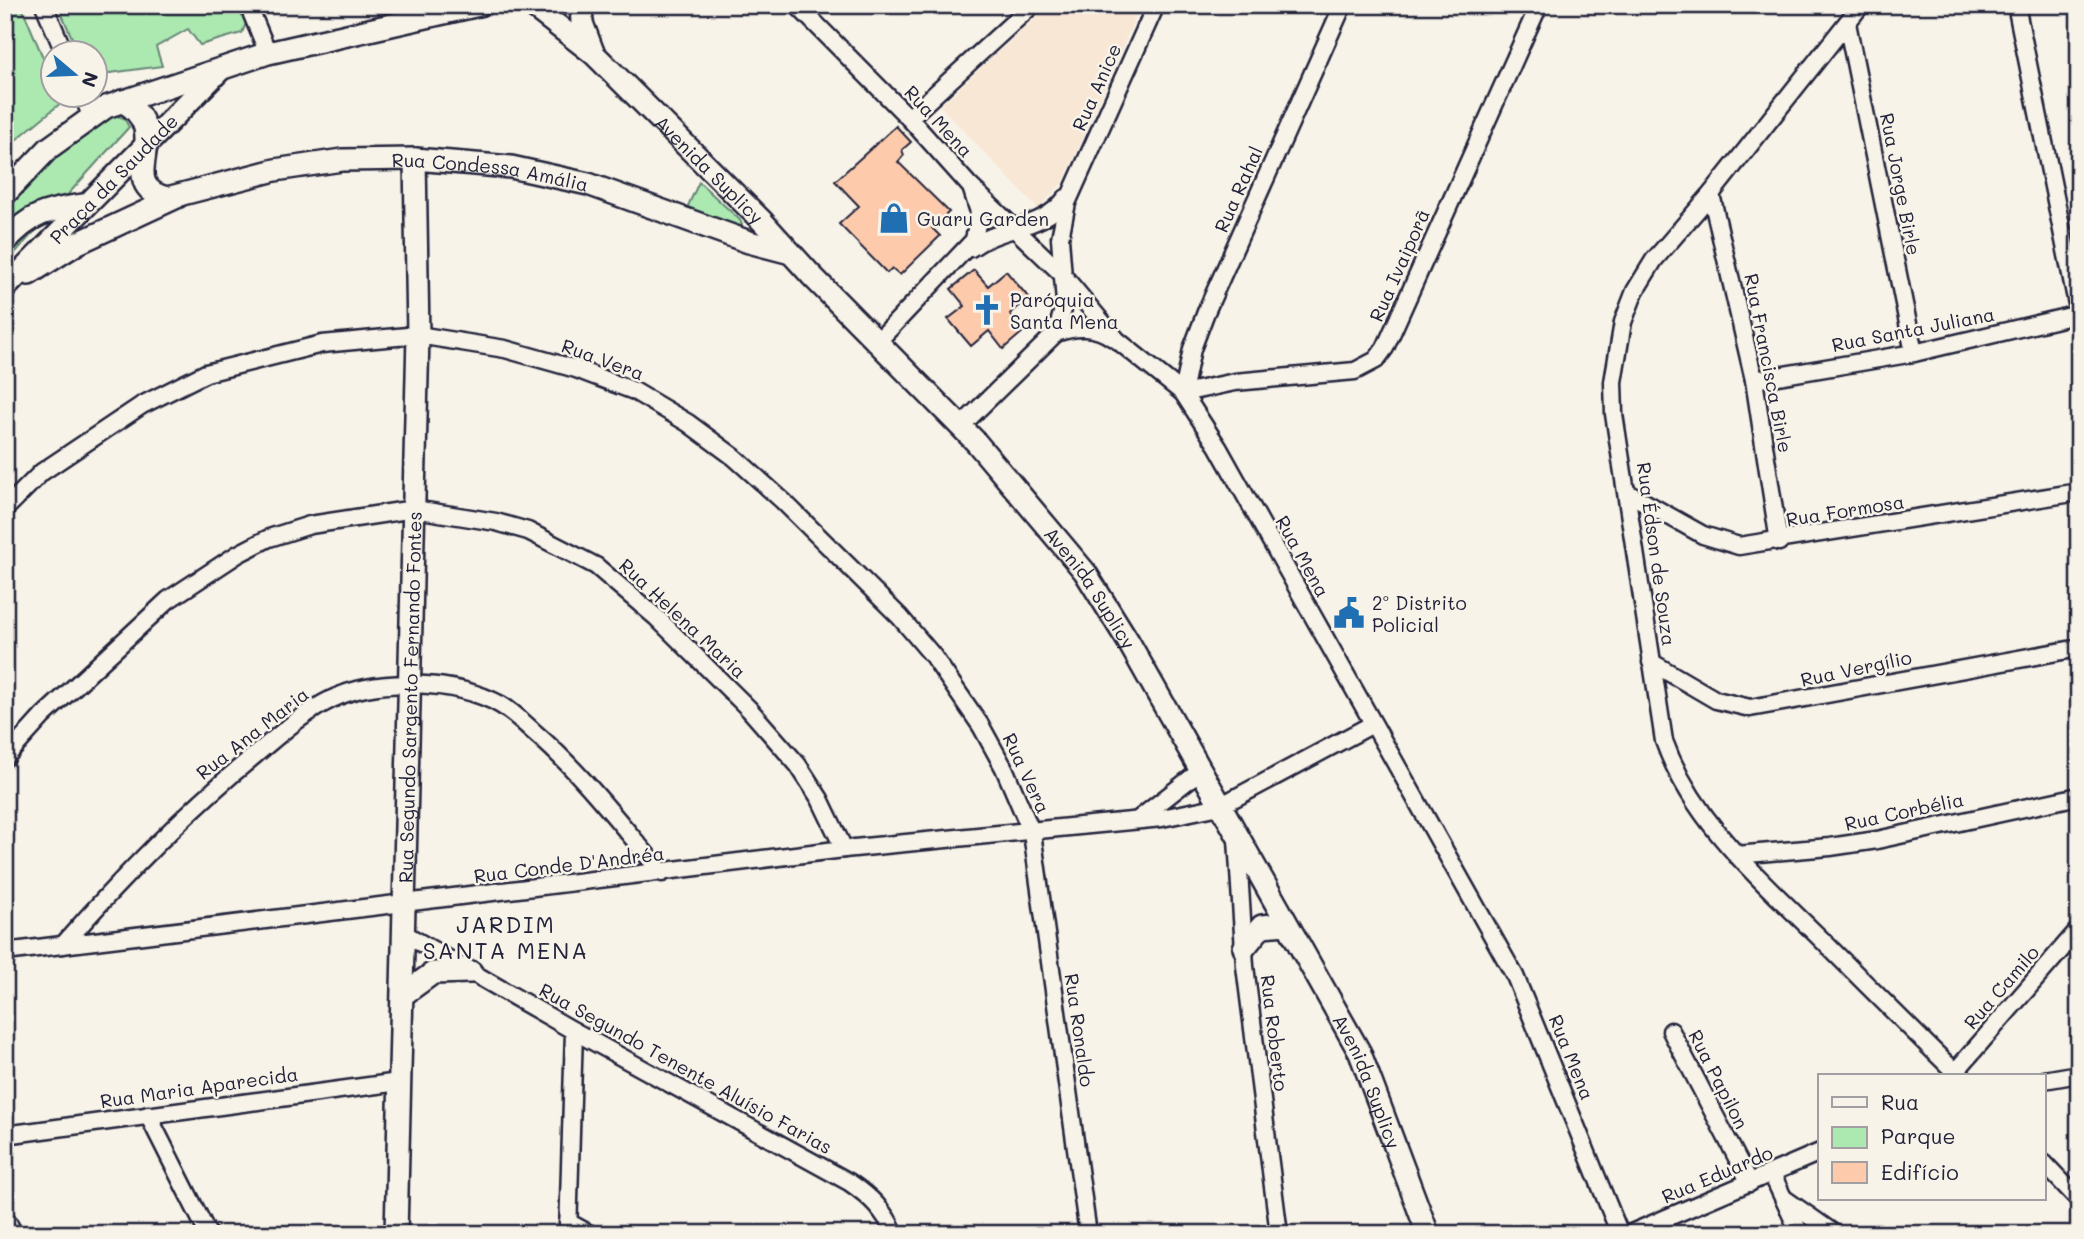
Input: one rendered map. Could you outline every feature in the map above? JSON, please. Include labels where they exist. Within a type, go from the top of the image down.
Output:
[{"type":"street","points":[[44,5],[58,38]]},
{"type":"street","points":[[248,5],[268,53]]},
{"type":"street","points":[[5,194],[49,148],[91,115],[122,101],[268,53],[457,7],[479,5]]},
{"type":"street","name":"Avenida Suplicy","points":[[531,5],[594,54],[879,340],[1030,502],[1085,572],[1128,641],[1360,1053],[1428,1234]]},
{"type":"street","name":"Avenida Suplicy","points":[[581,5],[582,23],[594,54]]},
{"type":"street","name":"Rua Mena","points":[[796,5],[909,118],[969,185],[1061,273],[1118,340],[1183,393],[1224,458],[1371,724],[1515,976],[1620,1234]]},
{"type":"street","points":[[909,118],[1032,5]]},
{"type":"street","name":"Rua Anice","points":[[1056,333],[1065,303],[1060,237],[1074,187],[1156,5]]},
{"type":"street","name":"Rua Rahal","points":[[1183,393],[1192,349],[1206,312],[1343,5]]},
{"type":"street","name":"Rua Ivaiporã","points":[[1183,393],[1235,382],[1355,371],[1376,360],[1385,348],[1539,5]]},
{"type":"street","name":"Rua Édson de Souza","points":[[1861,5],[1711,194],[1654,260],[1635,291],[1623,322],[1613,382],[1614,414],[1664,741],[1674,770],[1692,800],[1736,855],[1957,1074]]},
{"type":"street","points":[[2016,5],[2079,314]]},
{"type":"street","name":"Rua Jorge Birle","points":[[1847,23],[1914,353]]},
{"type":"street","name":"Praça da Saudade","points":[[5,290],[84,205],[146,147],[222,68]]},
{"type":"street","points":[[122,101],[144,120],[148,134],[142,167],[145,185],[161,196],[181,196]]},
{"type":"street","points":[[88,108],[91,115]]},
{"type":"street","name":"Rua Condessa Amália","points":[[5,290],[78,243],[181,196],[275,170],[342,160],[415,159],[511,167],[588,184],[749,242],[792,253]]},
{"type":"street","name":"Rua Segundo Sargento Fernando Fontes","points":[[396,1234],[404,994],[418,335],[415,159]]},
{"type":"street","points":[[879,340],[965,251],[976,233],[979,212],[969,185]]},
{"type":"street","name":"Rua Anice","points":[[965,251],[987,236],[1049,215],[1074,187]]},
{"type":"street","name":"Rua Francisca Birle","points":[[1711,194],[1754,380],[1779,542]]},
{"type":"street","points":[[5,242],[19,226],[47,210],[84,205]]},
{"type":"street","name":"Rua Santa Juliana","points":[[1754,380],[1914,353],[2079,314]]},
{"type":"street","points":[[961,426],[1056,333],[1082,327],[1107,333],[1118,340]]},
{"type":"street","name":"Rua Vera","points":[[5,509],[42,472],[142,405],[205,373],[322,344],[418,335],[505,349],[576,369],[634,391],[688,422],[734,457],[841,558],[933,656],[981,726],[1004,768],[1032,833]]},
{"type":"street","name":"Rua Formosa","points":[[1628,493],[1726,544],[1739,546],[1779,542],[2079,492]]},
{"type":"street","name":"Rua Helena Maria","points":[[5,758],[43,716],[168,600],[238,554],[269,538],[310,525],[414,509],[528,531],[596,566],[657,618],[749,709],[797,765],[820,799],[844,849]]},
{"type":"street","name":"Rua Vergílio","points":[[1651,662],[1716,700],[1750,708],[2079,648]]},
{"type":"street","name":"Rua Ana Maria","points":[[63,945],[140,859],[197,804],[298,721],[332,699],[354,691],[410,684],[469,691],[505,707],[589,785],[662,873]]},
{"type":"street","name":"Rua Conde D'Andréa","points":[[5,952],[405,906],[844,849],[1032,833],[1220,806],[1371,724]]},
{"type":"street","points":[[1138,819],[1200,771]]},
{"type":"street","name":"Rua Corbélia","points":[[1736,855],[1877,840],[2079,796]]},
{"type":"street","name":"Rua Ronaldo","points":[[1032,833],[1087,1234]]},
{"type":"street","name":"Rua Roberto","points":[[1236,836],[1244,948],[1279,1234]]},
{"type":"street","points":[[1244,948],[1262,926],[1286,924]]},
{"type":"street","name":"Rua Camilo","points":[[1957,1074],[2079,929]]},
{"type":"street","name":"Rua Segundo Tenente Aluísio Farias","points":[[405,934],[574,1031],[849,1182],[869,1195],[884,1212],[895,1234]]},
{"type":"street","points":[[404,994],[433,973],[471,972]]},
{"type":"street","points":[[574,1031],[568,1228],[590,1234]]},
{"type":"street","name":"Rua Papilon","points":[[1671,1031],[1750,1183]]},
{"type":"street","points":[[2046,1080],[2079,1074]]},
{"type":"street","name":"Rua Maria Aparecida","points":[[5,1135],[399,1082]]},
{"type":"street","points":[[148,1115],[208,1234]]},
{"type":"street","name":"Rua Eduardo","points":[[1629,1234],[1818,1153]]},
{"type":"street","points":[[2046,1165],[2079,1200]]},
{"type":"street","points":[[1772,1174],[1800,1234]]},
{"type":"street","points":[[1783,1198],[1835,1234]]},
{"type":"street","points":[[5,1222],[11,1234]]},
{"type":"shaded area","points":[[1049,5],[1141,5],[1064,181],[1038,209],[940,106]]},
{"type":"green space","points":[[5,5],[21,5],[38,46],[38,108],[55,108],[5,149]]},
{"type":"green space","points":[[58,5],[239,5],[247,21],[242,33],[200,45],[188,29],[156,47],[162,66],[108,73],[108,38],[72,38]]},
{"type":"green space","points":[[113,115],[124,118],[129,127],[5,264],[5,208],[60,151]]},
{"type":"green space","points":[[699,182],[740,220],[742,225],[736,227],[687,208]]},
{"type":"building","name":"Guaru Garden","points":[[896,126],[911,142],[902,150],[904,155],[898,162],[949,212],[932,228],[940,236],[900,275],[892,268],[887,273],[839,224],[859,206],[835,181]]},
{"type":"building","name":"Paróquia Santa Mena","points":[[974,270],[988,286],[1006,271],[1029,298],[1010,314],[1024,331],[1003,349],[989,331],[971,346],[948,319],[965,306],[951,289]]},
{"type":"place","name":"Guaru Garden","points":[[894,218]]},
{"type":"place","name":"Paróquia Santa Mena","points":[[987,310]]},
{"type":"place","name":"2º Distrito Policial","points":[[1349,613]]},
{"type":"district","name":"JARDIM SANTA MENA","points":[[506,937]]}]
